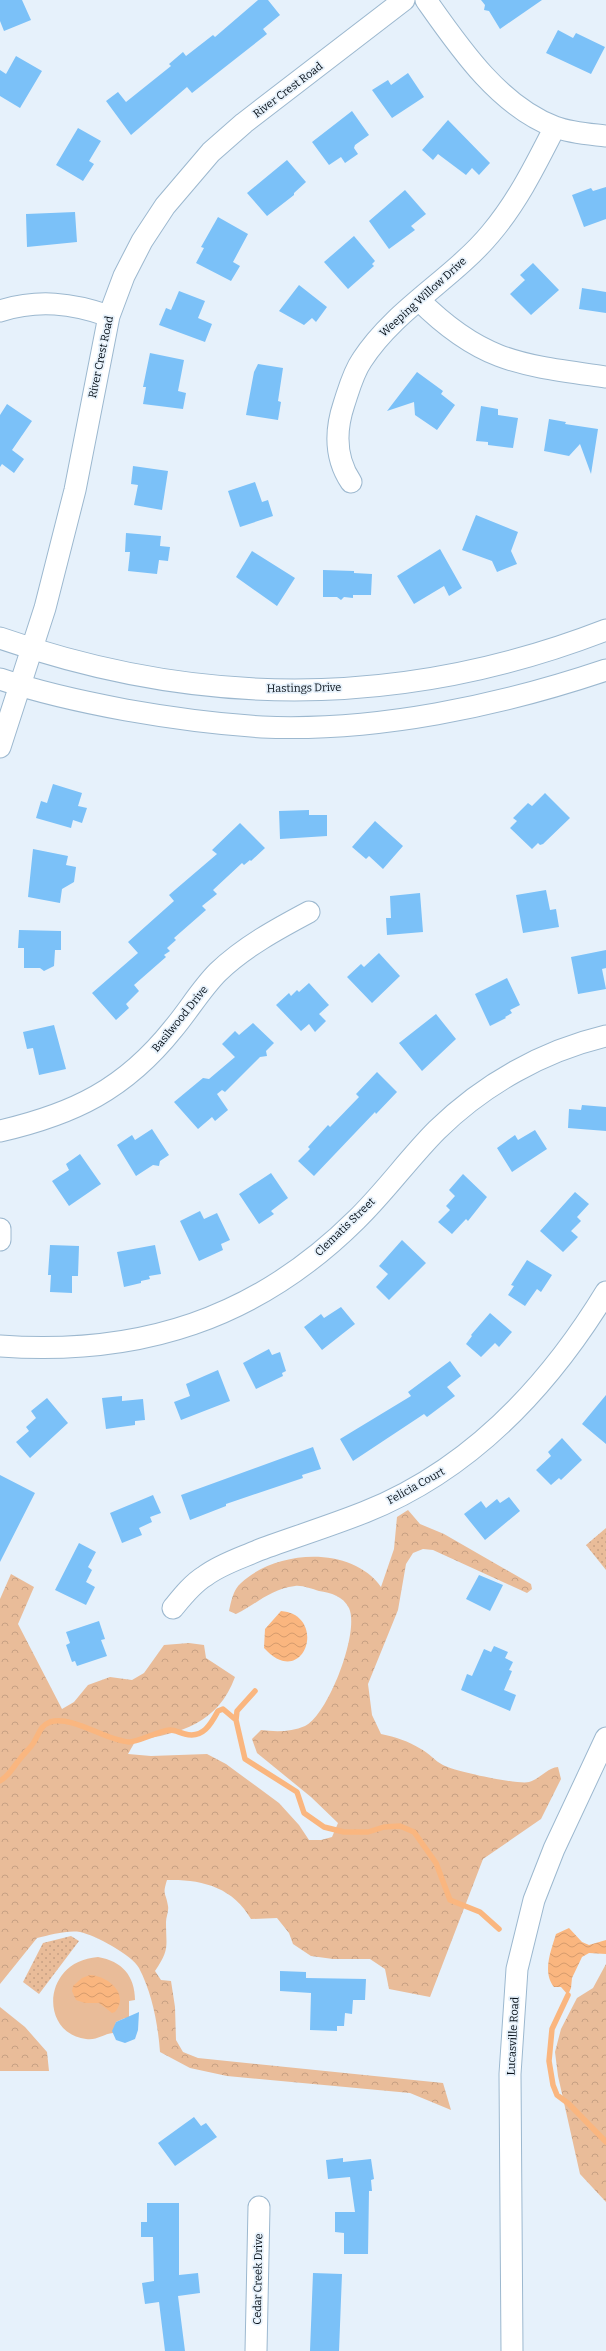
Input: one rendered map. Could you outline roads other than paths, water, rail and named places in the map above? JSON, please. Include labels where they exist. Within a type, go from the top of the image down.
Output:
[{"type":"street","name":"River Crest Road","points":[[0,747],[45,608],[75,490],[109,316],[124,276],[142,241],[165,206],[211,152],[244,123],[404,0]]},
{"type":"street","points":[[426,0],[481,71],[515,105],[532,116],[555,127],[575,132],[606,136]]},
{"type":"street","name":"Weeping Willow Drive","points":[[351,482],[340,461],[338,443],[340,414],[350,385],[361,361],[376,340],[419,300],[459,266],[491,234],[508,211],[531,174],[555,127]]},
{"type":"street","points":[[419,300],[440,322],[459,336],[502,358],[525,365],[606,377]]},
{"type":"street","points":[[0,311],[15,306],[42,303],[84,307],[109,316]]},
{"type":"street","name":"Hastings Drive","points":[[0,638],[32,649],[142,677],[199,686],[256,690],[384,685],[450,676],[501,665],[570,644],[606,630]]},
{"type":"street","points":[[0,679],[79,702],[207,722],[263,727],[308,727],[436,714],[498,702],[606,670]]},
{"type":"street","name":"Basilwood Drive","points":[[0,1131],[66,1113],[120,1082],[148,1057],[219,972],[274,930],[309,912]]},
{"type":"street","name":"Clematis Street","points":[[0,1346],[39,1349],[86,1347],[134,1340],[180,1329],[208,1320],[254,1297],[298,1270],[329,1246],[357,1219],[437,1130],[481,1094],[512,1072],[547,1056],[606,1036]]},
{"type":"street","points":[[0,1229],[0,1240]]},
{"type":"street","name":"Felicia Court","points":[[173,1608],[204,1576],[228,1562],[365,1512],[405,1493],[451,1466],[486,1438],[518,1409],[552,1371],[578,1336],[606,1292]]},
{"type":"street","name":"Lucasville Road","points":[[512,2351],[510,2074],[517,1969],[524,1937],[542,1878],[606,1738]]},
{"type":"street","name":"Cedar Creek Drive","points":[[256,2351],[259,2207]]},
{"type":"water","points":[[281,1611],[296,1616],[304,1625],[307,1636],[306,1648],[300,1657],[290,1661],[278,1659],[264,1648],[265,1629]]},
{"type":"water","points":[[569,1928],[582,1942],[589,1945],[606,1940],[606,1954],[589,1953],[582,1957],[572,1978],[571,1988],[568,1995],[561,1987],[554,1987],[550,1981],[548,1968],[550,1954],[556,1934]]},
{"type":"water","points":[[90,1975],[104,1979],[115,1987],[120,1999],[119,2005],[115,2012],[112,2013],[99,2003],[85,2003],[76,2000],[72,1991],[73,1986],[82,1978]]},
{"type":"waterway","points":[[236,1720],[237,1711],[255,1691]]},
{"type":"waterway","points":[[0,1781],[9,1774],[31,1747],[42,1728],[50,1722],[69,1722],[120,1741],[133,1742],[170,1730],[191,1735],[197,1734],[206,1729],[218,1711],[223,1709],[236,1720],[245,1759],[297,1792],[304,1813],[324,1827],[344,1832],[368,1832],[384,1827],[400,1826],[414,1832],[436,1863],[450,1900],[480,1912],[499,1929]]},
{"type":"waterway","points":[[568,1995],[552,2029],[549,2061],[553,2085],[557,2095],[569,2104],[606,2142]]}]
